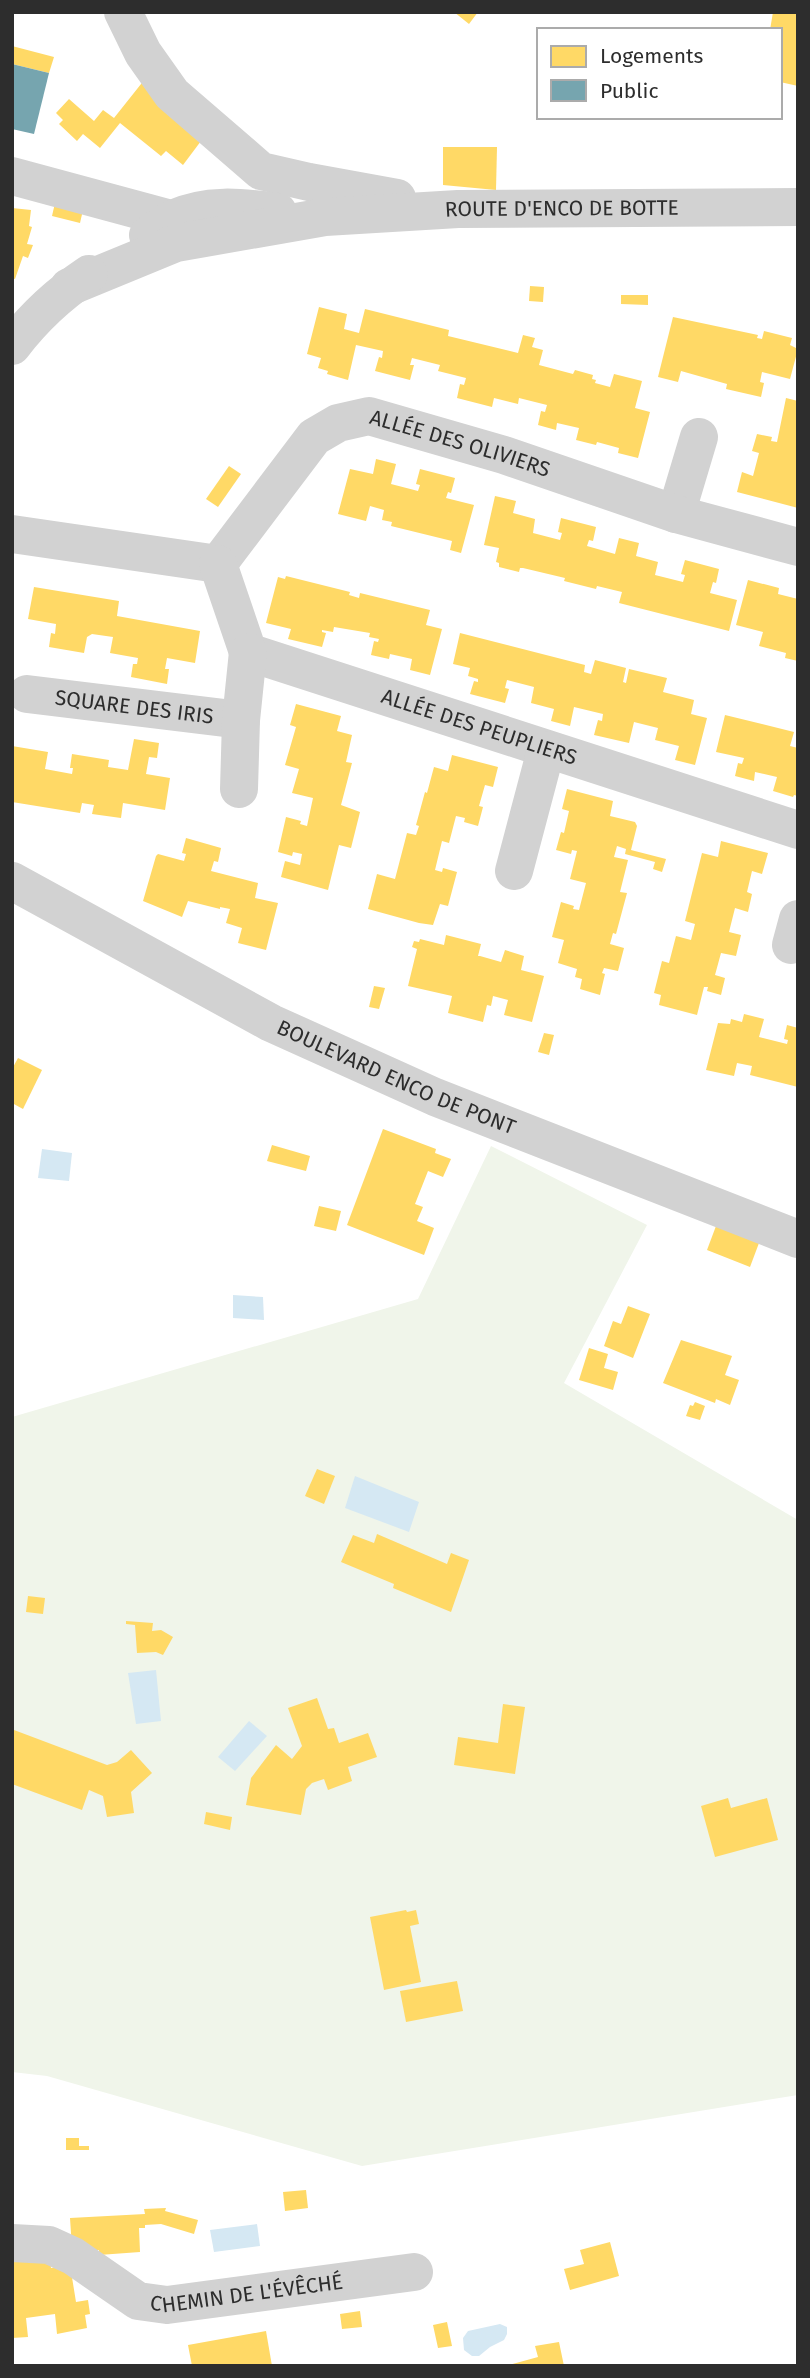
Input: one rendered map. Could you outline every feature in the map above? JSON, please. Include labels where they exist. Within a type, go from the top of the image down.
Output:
[{"type":"street","points":[[123,12],[143,53],[172,94],[261,171],[458,209]]},
{"type":"street","name":"ROUTE D'ENCO DE BOTTE","points":[[12,176],[226,235],[325,217],[458,209],[798,207]]},
{"type":"street","name":"ROUTE D'ENCO DE BOTTE","points":[[172,219],[212,207],[325,217]]},
{"type":"street","points":[[12,346],[32,320],[69,287],[172,219]]},
{"type":"street","points":[[69,287],[177,243],[226,235]]},
{"type":"street","name":"ALLÉE DES OLIVIERS","points":[[218,564],[314,437],[338,423],[369,416],[504,455],[676,514],[798,547]]},
{"type":"street","points":[[676,514],[699,437]]},
{"type":"street","points":[[12,534],[218,564],[248,652],[241,720],[239,789]]},
{"type":"street","name":"ALLÉE DES PEUPLIERS","points":[[248,652],[798,830]]},
{"type":"street","name":"SQUARE DES IRIS","points":[[27,694],[241,720]]},
{"type":"street","points":[[514,871],[546,750]]},
{"type":"street","name":"BOULEVARD ENCO DE PONT","points":[[12,881],[271,1023],[435,1097],[798,1239]]},
{"type":"street","name":"CHEMIN DE L'ÉVÊCHÉ","points":[[12,2243],[49,2245],[73,2256],[138,2301],[166,2305],[414,2272]]},
{"type":"shaded area","points":[[491,1146],[647,1225],[564,1383],[798,1520],[798,2095],[362,2166],[47,2076],[12,2072],[12,1417],[418,1299]]},
{"type":"water","points":[[42,1149],[72,1153],[69,1181],[38,1178]]},
{"type":"water","points":[[233,1295],[263,1297],[264,1320],[233,1318]]},
{"type":"water","points":[[355,1476],[419,1502],[409,1532],[345,1508]]},
{"type":"water","points":[[156,1670],[161,1721],[136,1724],[128,1673]]},
{"type":"water","points":[[249,1721],[267,1736],[235,1771],[218,1757]]},
{"type":"water","points":[[257,2224],[260,2246],[214,2252],[210,2230]]},
{"type":"water","points":[[500,2324],[507,2327],[504,2340],[479,2356],[472,2356],[464,2350],[463,2338],[468,2331]]},
{"type":"building: Logements","points":[[454,12],[478,12],[469,24]]},
{"type":"building: Logements","points":[[773,12],[798,12],[798,86],[782,82],[782,28],[770,28]]},
{"type":"building: Logements","points":[[12,46],[54,57],[49,73],[12,64]]},
{"type":"building: Logements","points":[[145,79],[204,137],[183,165],[166,151],[161,156],[120,123],[100,148],[83,134],[77,141],[59,124],[63,120],[56,113],[69,99],[94,121],[103,110],[114,118]]},
{"type":"building: Logements","points":[[443,147],[497,147],[496,190],[443,185]]},
{"type":"building: Logements","points":[[55,203],[83,210],[80,223],[52,216]]},
{"type":"building: Logements","points":[[12,208],[31,210],[29,226],[32,227],[27,244],[33,245],[28,258],[23,256],[15,279],[12,278]]},
{"type":"building: Logements","points":[[530,286],[544,287],[543,302],[529,301]]},
{"type":"building: Logements","points":[[621,295],[648,295],[648,305],[621,304]]},
{"type":"building: Logements","points":[[319,307],[347,314],[344,329],[359,333],[365,309],[449,330],[448,336],[518,353],[523,335],[535,338],[532,347],[543,350],[539,365],[573,374],[575,370],[593,375],[595,383],[610,387],[614,374],[642,381],[635,408],[650,412],[638,458],[618,453],[619,448],[576,440],[579,428],[557,423],[556,430],[538,425],[541,411],[545,412],[547,405],[519,398],[518,404],[494,398],[492,407],[457,398],[460,384],[464,385],[466,378],[438,371],[440,365],[412,358],[410,365],[414,365],[410,380],[375,371],[383,351],[356,345],[348,380],[327,374],[328,371],[318,368],[321,358],[307,354]]},
{"type":"building: Logements","points":[[673,317],[758,335],[757,338],[762,339],[764,331],[792,338],[790,345],[798,349],[790,379],[762,372],[760,382],[764,383],[761,397],[726,389],[727,384],[681,371],[678,382],[658,377]]},
{"type":"building: Logements","points":[[786,398],[798,401],[798,508],[737,492],[742,472],[753,476],[759,453],[752,451],[757,434],[772,437],[771,441],[777,442]]},
{"type":"building: Logements","points":[[376,459],[396,464],[391,484],[418,491],[420,485],[416,484],[420,469],[455,478],[451,493],[448,492],[446,498],[474,505],[461,553],[450,550],[452,541],[391,526],[392,522],[382,520],[384,510],[370,506],[366,521],[338,514],[350,469],[373,474]]},
{"type":"building: Logements","points":[[229,466],[241,474],[218,507],[206,499]]},
{"type":"building: Logements","points":[[495,496],[516,501],[513,513],[535,519],[533,533],[560,540],[562,533],[558,532],[561,518],[596,527],[593,541],[589,540],[587,546],[615,554],[619,538],[639,543],[636,556],[658,562],[655,575],[683,582],[685,575],[681,574],[685,560],[719,569],[716,583],[713,582],[710,593],[737,600],[729,631],[619,603],[622,592],[597,586],[596,589],[523,568],[520,568],[519,572],[499,567],[496,562],[499,548],[484,545]]},
{"type":"building: Logements","points":[[286,576],[350,592],[349,595],[359,598],[360,593],[430,610],[426,625],[442,629],[430,675],[410,670],[412,659],[390,654],[389,659],[371,655],[374,641],[378,642],[379,639],[369,637],[370,633],[334,627],[333,632],[322,630],[326,633],[322,647],[288,639],[291,629],[266,623],[278,577],[285,579]]},
{"type":"building: Logements","points":[[748,580],[779,588],[778,594],[798,599],[798,661],[785,658],[786,653],[759,646],[763,632],[736,625]]},
{"type":"building: Logements","points":[[34,587],[119,601],[117,616],[200,631],[195,663],[167,658],[167,684],[131,677],[133,664],[137,664],[138,658],[110,653],[113,637],[92,634],[87,637],[84,653],[49,647],[51,633],[55,634],[56,624],[28,619]]},
{"type":"building: Logements","points":[[460,633],[585,665],[584,672],[591,674],[595,660],[626,668],[623,682],[626,683],[629,669],[667,678],[663,692],[694,700],[691,714],[707,718],[695,765],[675,760],[679,746],[655,740],[658,728],[634,722],[629,743],[594,735],[598,720],[602,721],[603,714],[574,707],[570,726],[551,721],[554,709],[531,703],[534,687],[507,680],[505,688],[509,689],[505,703],[470,694],[474,681],[478,682],[478,679],[468,676],[470,668],[453,664]]},
{"type":"building: Logements","points":[[296,704],[341,716],[337,731],[352,735],[346,762],[352,763],[341,805],[360,812],[351,848],[339,845],[328,890],[281,877],[285,861],[300,865],[302,854],[293,852],[292,856],[278,852],[286,817],[301,821],[300,824],[307,826],[313,798],[292,793],[299,769],[285,765],[296,727],[290,725]]},
{"type":"building: Logements","points":[[725,715],[794,732],[790,746],[798,748],[798,796],[773,791],[777,777],[755,772],[754,781],[735,776],[738,763],[742,764],[744,758],[716,752]]},
{"type":"building: Logements","points":[[134,739],[159,743],[157,758],[149,757],[146,774],[170,778],[165,810],[123,803],[121,818],[92,814],[94,805],[82,803],[80,813],[12,802],[12,746],[48,752],[45,769],[72,774],[72,754],[109,760],[108,767],[128,770]]},
{"type":"building: Logements","points":[[452,755],[498,767],[493,787],[485,785],[479,806],[483,807],[478,826],[464,822],[465,818],[456,816],[449,843],[442,841],[435,870],[442,872],[443,868],[457,872],[448,906],[440,904],[433,925],[368,909],[377,874],[395,879],[407,833],[416,835],[419,826],[416,825],[434,767],[448,771]]},
{"type":"building: Logements","points":[[567,789],[613,801],[610,816],[635,822],[637,826],[631,850],[666,859],[662,872],[653,869],[655,862],[625,854],[626,849],[617,846],[614,857],[628,860],[620,892],[627,893],[616,934],[613,933],[610,944],[624,948],[618,971],[604,968],[600,995],[580,989],[582,979],[575,977],[577,969],[558,963],[564,940],[552,937],[561,902],[579,910],[586,883],[570,879],[577,851],[572,850],[571,854],[556,850],[561,832],[564,833],[569,811],[562,809]]},
{"type":"building: Logements","points":[[186,838],[221,848],[218,862],[214,861],[211,871],[258,883],[255,898],[278,903],[266,950],[238,943],[242,928],[226,923],[230,909],[188,901],[182,917],[143,901],[156,856],[158,854],[184,861],[186,854],[182,853]]},
{"type":"building: Logements","points":[[721,841],[768,853],[762,874],[752,871],[747,892],[752,894],[748,912],[735,908],[729,932],[741,935],[736,956],[721,953],[715,975],[725,978],[721,995],[707,991],[708,987],[704,987],[697,1015],[659,1005],[661,995],[654,993],[662,961],[669,963],[676,936],[691,940],[695,924],[685,921],[702,853],[718,857]]},
{"type":"building: Logements","points":[[446,935],[481,944],[478,956],[501,962],[505,950],[524,956],[521,970],[544,976],[532,1022],[504,1015],[508,1000],[493,996],[491,1006],[487,1005],[483,1022],[448,1013],[452,996],[408,986],[417,949],[412,947],[414,941],[419,942],[420,939],[444,945]]},
{"type":"building: Logements","points":[[374,986],[385,988],[379,1009],[369,1007]]},
{"type":"building: Logements","points":[[744,1014],[764,1019],[759,1037],[787,1044],[788,1040],[784,1039],[787,1025],[798,1028],[798,1087],[750,1075],[752,1066],[737,1063],[734,1076],[706,1070],[718,1023],[730,1024],[731,1019],[742,1022]]},
{"type":"building: Logements","points":[[544,1033],[554,1035],[549,1055],[538,1052]]},
{"type":"building: Logements","points":[[18,1058],[42,1070],[23,1109],[12,1103],[12,1069]]},
{"type":"building: Logements","points":[[383,1129],[436,1149],[435,1153],[451,1159],[443,1177],[428,1171],[415,1204],[423,1207],[417,1221],[434,1228],[424,1255],[347,1225]]},
{"type":"building: Logements","points":[[272,1145],[310,1156],[306,1171],[267,1161]]},
{"type":"building: Logements","points":[[319,1206],[341,1211],[336,1231],[314,1226]]},
{"type":"building: Logements","points":[[716,1226],[759,1243],[750,1267],[707,1250]]},
{"type":"building: Logements","points":[[628,1306],[650,1314],[633,1358],[604,1346],[613,1321],[621,1324]]},
{"type":"building: Logements","points":[[681,1340],[732,1356],[725,1375],[739,1380],[730,1405],[716,1399],[715,1403],[663,1383]]},
{"type":"building: Logements","points":[[589,1348],[608,1354],[604,1368],[618,1372],[613,1390],[579,1380]]},
{"type":"building: Logements","points":[[695,1402],[705,1406],[700,1420],[686,1416],[690,1405],[693,1406]]},
{"type":"building: Logements","points":[[317,1469],[335,1476],[324,1504],[305,1496]]},
{"type":"building: Logements","points":[[377,1534],[447,1564],[451,1553],[469,1560],[451,1612],[393,1588],[394,1584],[341,1562],[353,1535],[374,1543]]},
{"type":"building: Logements","points":[[28,1596],[45,1598],[43,1614],[26,1612]]},
{"type":"building: Logements","points":[[126,1621],[153,1623],[152,1631],[161,1630],[173,1637],[163,1655],[156,1652],[137,1653],[135,1625],[126,1624]]},
{"type":"building: Logements","points":[[317,1698],[328,1729],[334,1728],[339,1743],[368,1733],[377,1757],[348,1767],[352,1781],[328,1790],[324,1779],[312,1783],[306,1789],[301,1815],[246,1805],[251,1778],[276,1745],[292,1759],[302,1746],[288,1708]]},
{"type":"building: Logements","points":[[503,1704],[525,1707],[515,1774],[454,1765],[458,1737],[498,1743]]},
{"type":"building: Logements","points":[[14,1730],[107,1765],[117,1762],[131,1750],[152,1773],[131,1792],[134,1813],[107,1817],[103,1796],[89,1790],[82,1810],[12,1784]]},
{"type":"building: Logements","points":[[728,1798],[731,1808],[767,1798],[778,1840],[715,1857],[701,1806]]},
{"type":"building: Logements","points":[[206,1812],[232,1817],[230,1830],[204,1824]]},
{"type":"building: Logements","points":[[416,1910],[419,1924],[410,1926],[421,1982],[384,1990],[370,1917]]},
{"type":"building: Logements","points":[[457,1981],[463,2011],[406,2022],[400,1991]]},
{"type":"building: Logements","points":[[66,2138],[79,2138],[79,2146],[89,2146],[89,2150],[66,2150]]},
{"type":"building: Logements","points":[[306,2190],[308,2208],[285,2211],[283,2192]]},
{"type":"building: Logements","points":[[166,2208],[165,2211],[198,2220],[194,2234],[161,2224],[145,2225],[145,2228],[139,2228],[140,2252],[99,2255],[99,2250],[78,2251],[72,2248],[70,2218],[145,2214],[144,2209]]},
{"type":"building: Logements","points":[[610,2242],[619,2276],[570,2290],[564,2269],[584,2264],[580,2250]]},
{"type":"building: Logements","points":[[50,2257],[51,2268],[70,2265],[76,2302],[88,2300],[90,2314],[85,2315],[87,2328],[57,2334],[55,2314],[26,2318],[28,2337],[12,2338],[12,2261]]},
{"type":"building: Logements","points":[[360,2311],[362,2327],[342,2329],[340,2314]]},
{"type":"building: Logements","points":[[447,2322],[452,2346],[438,2348],[433,2325]]},
{"type":"building: Logements","points":[[266,2331],[272,2366],[192,2366],[188,2345]]},
{"type":"building: Logements","points":[[559,2342],[564,2366],[505,2366],[538,2357],[535,2346]]},
{"type":"building: Public","points":[[12,64],[49,73],[34,134],[12,129]]}]
